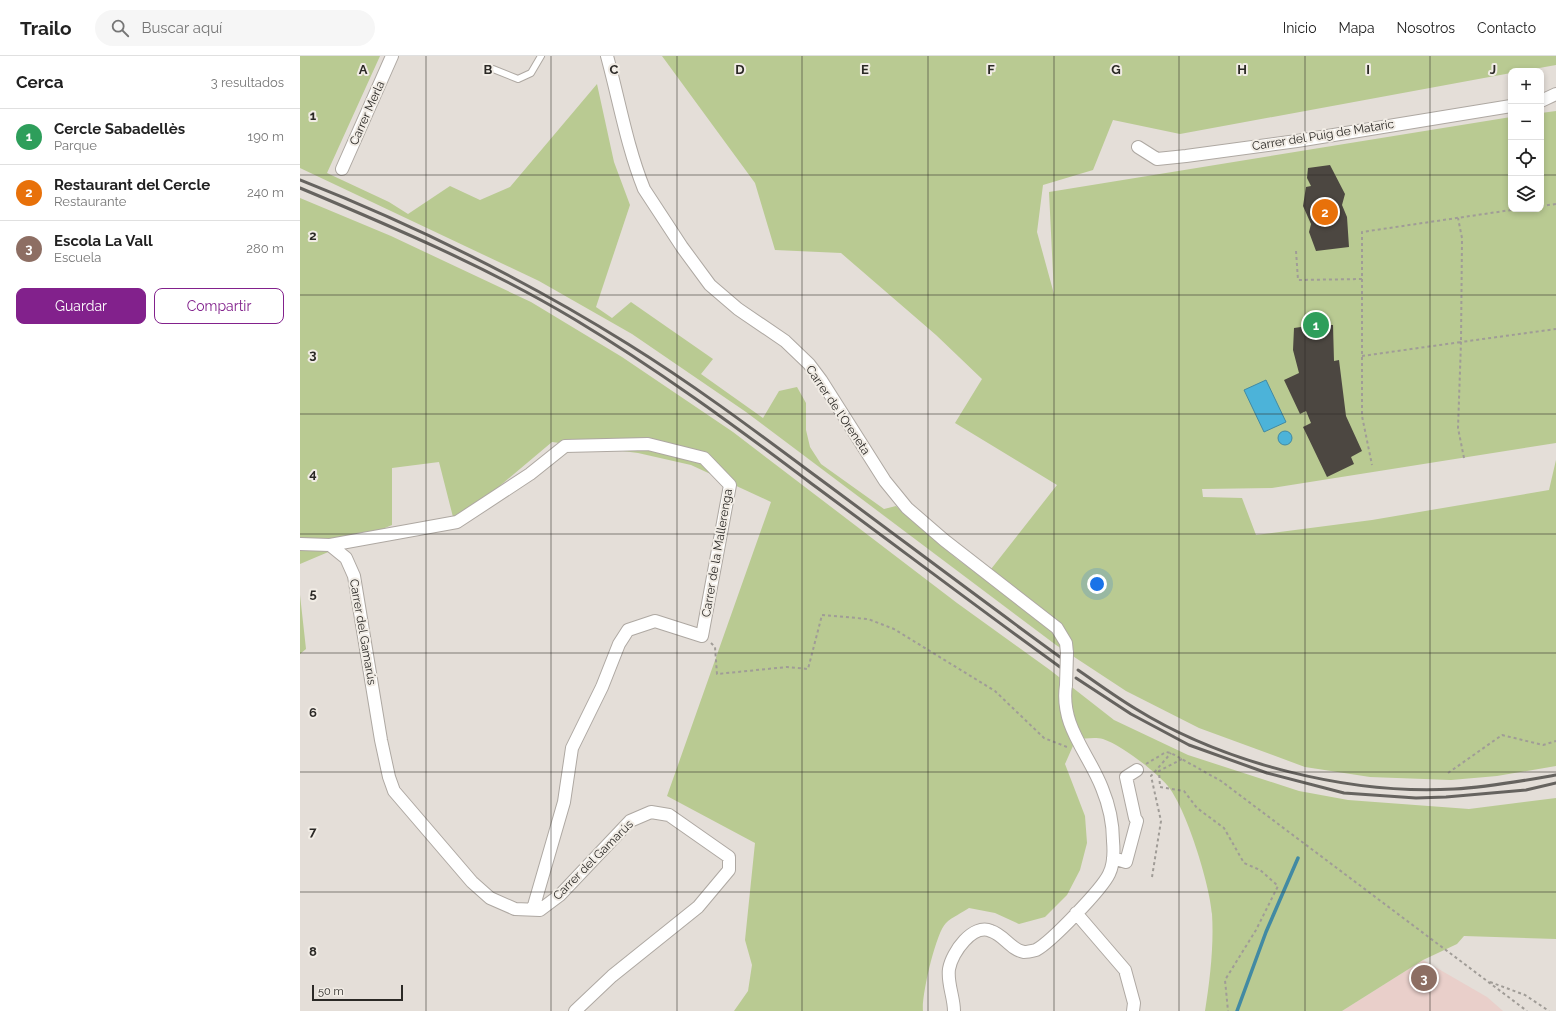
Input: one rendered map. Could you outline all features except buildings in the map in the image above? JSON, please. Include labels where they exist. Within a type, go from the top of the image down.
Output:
[{"type":"street","name":"Carrer Merla","points":[[342,169],[392,56]]},
{"type":"street","name":"Carrer de l'Oreneta","points":[[607,56],[638,175],[656,207],[701,273],[722,297],[785,341],[809,364],[821,380],[885,481],[908,508],[944,540],[1057,628],[1066,643],[1065,711],[1085,754]]},
{"type":"street","points":[[1544,99],[1556,94]]},
{"type":"street","name":"Carrer del Puig de Mataric","points":[[1138,147],[1157,159],[1186,156],[1297,141],[1508,106]]},
{"type":"street","name":"Carrer de la Mallerenga","points":[[330,545],[457,522],[530,474],[565,446],[648,444],[704,458],[730,485],[702,636],[655,621],[628,630],[619,644],[602,688],[572,748],[564,802],[533,909]]},
{"type":"street","points":[[300,544],[330,545]]},
{"type":"street","name":"Carrer del Gamarús","points":[[330,545],[346,558],[354,576],[381,740],[389,777],[394,790],[472,882],[490,898],[515,909],[540,910],[560,896],[630,821],[652,812],[669,815],[729,857],[729,870],[698,907],[612,976],[575,1011]]},
{"type":"street","points":[[954,1011],[949,968],[956,953],[974,932],[983,929],[990,930],[998,934],[1015,948],[1030,952],[1043,945],[1105,882],[1109,874],[1113,858],[1113,833],[1107,802],[1102,787],[1085,754]]},
{"type":"street","points":[[1113,858],[1126,862],[1137,821],[1135,818],[1126,777],[1137,770]]},
{"type":"street","points":[[1076,913],[1125,970],[1134,1003],[1133,1011]]},
{"type":"lane","points":[[493,69],[518,79],[531,73],[541,56]]},
{"type":"path","points":[[1544,206],[1556,204]]},
{"type":"path","points":[[1372,465],[1362,416],[1362,232],[1508,210]]},
{"type":"path","points":[[1458,218],[1462,238],[1458,428],[1464,458]]},
{"type":"path","points":[[1296,251],[1298,280],[1362,279]]},
{"type":"path","points":[[1362,356],[1556,329]]},
{"type":"path","points":[[702,636],[715,647],[717,674],[787,667],[808,669],[822,614],[868,619],[894,629],[995,691],[1044,738],[1085,754]]},
{"type":"path","points":[[1448,773],[1502,734],[1544,746],[1556,741]]},
{"type":"path","points":[[1137,770],[1166,752],[1171,753],[1221,780],[1527,1011]]},
{"type":"path","points":[[1152,877],[1160,821],[1151,776],[1171,753]]},
{"type":"path","points":[[1182,759],[1159,771],[1160,786],[1184,791],[1197,808],[1224,828],[1244,862],[1260,870],[1278,886],[1256,930],[1225,980],[1228,1011]]},
{"type":"path","points":[[1487,981],[1525,995],[1549,1011]]},
{"type":"shaded area","points":[[1423,960],[1487,997],[1503,1011],[1342,1011]]},
{"type":"green space","points":[[300,56],[380,56],[327,173],[389,202],[408,214],[450,186],[480,200],[510,187],[597,84],[614,162],[630,205],[596,307],[612,318],[631,302],[713,359],[701,374],[763,418],[779,391],[797,387],[806,403],[806,430],[810,447],[821,464],[884,509],[896,506],[957,559],[984,578],[1057,485],[955,423],[982,379],[936,335],[841,253],[775,250],[755,183],[662,56],[1556,56],[1556,65],[1540,68],[1508,68],[1508,74],[1180,134],[1113,120],[1093,170],[1043,185],[1037,232],[1054,294],[1049,192],[1508,117],[1508,212],[1544,212],[1544,113],[1556,111],[1556,443],[1272,488],[1202,489],[1203,497],[1242,498],[1256,535],[1372,520],[1549,490],[1556,460],[1556,766],[1497,776],[1451,780],[1370,777],[1305,767],[1199,728],[1126,691],[1056,645],[746,412],[632,334],[539,281],[300,168]]},
{"type":"green space","points":[[300,198],[391,236],[531,302],[622,357],[733,432],[957,603],[1050,670],[1114,720],[1188,755],[1299,791],[1348,800],[1469,809],[1556,798],[1556,939],[1464,936],[1457,944],[1423,960],[1342,1011],[1205,1011],[1211,962],[1212,914],[1202,866],[1182,810],[1162,779],[1128,752],[1103,739],[1076,739],[1065,764],[1085,816],[1087,843],[1080,870],[1067,895],[1045,917],[1019,924],[995,913],[969,908],[948,921],[942,929],[930,965],[924,993],[923,1011],[734,1011],[748,991],[752,965],[745,940],[755,843],[667,796],[771,502],[691,465],[638,453],[552,442],[457,522],[453,517],[439,462],[392,468],[392,525],[300,564]]},
{"type":"green space","points":[[300,595],[306,649],[300,654]]},
{"type":"water","points":[[1266,380],[1286,422],[1264,432],[1244,390]]},
{"type":"water","points":[[1285,431],[1290,433],[1292,438],[1290,443],[1285,445],[1280,443],[1278,438],[1280,433]]},
{"type":"waterway","points":[[1237,1011],[1266,932],[1298,858]]},
{"type":"railway","points":[[300,180],[385,215],[468,254],[549,297],[628,344],[675,374],[742,422],[1060,657]]},
{"type":"railway","points":[[300,188],[405,233],[474,265],[541,300],[605,338],[725,419],[1060,667]]},
{"type":"railway","points":[[1078,670],[1136,709],[1171,728],[1209,746],[1248,760],[1289,772],[1331,781],[1373,787],[1414,790],[1480,787],[1556,775]]},
{"type":"railway","points":[[1076,678],[1131,714],[1189,745],[1267,773],[1344,793],[1416,798],[1446,797],[1526,790],[1556,783]]},
{"type":"place","name":"Restaurant del Cercle","points":[[1325,212]]},
{"type":"place","name":"Cercle Sabadellès","points":[[1316,325]]},
{"type":"place","name":"Escola La Vall","points":[[1424,978]]}]
